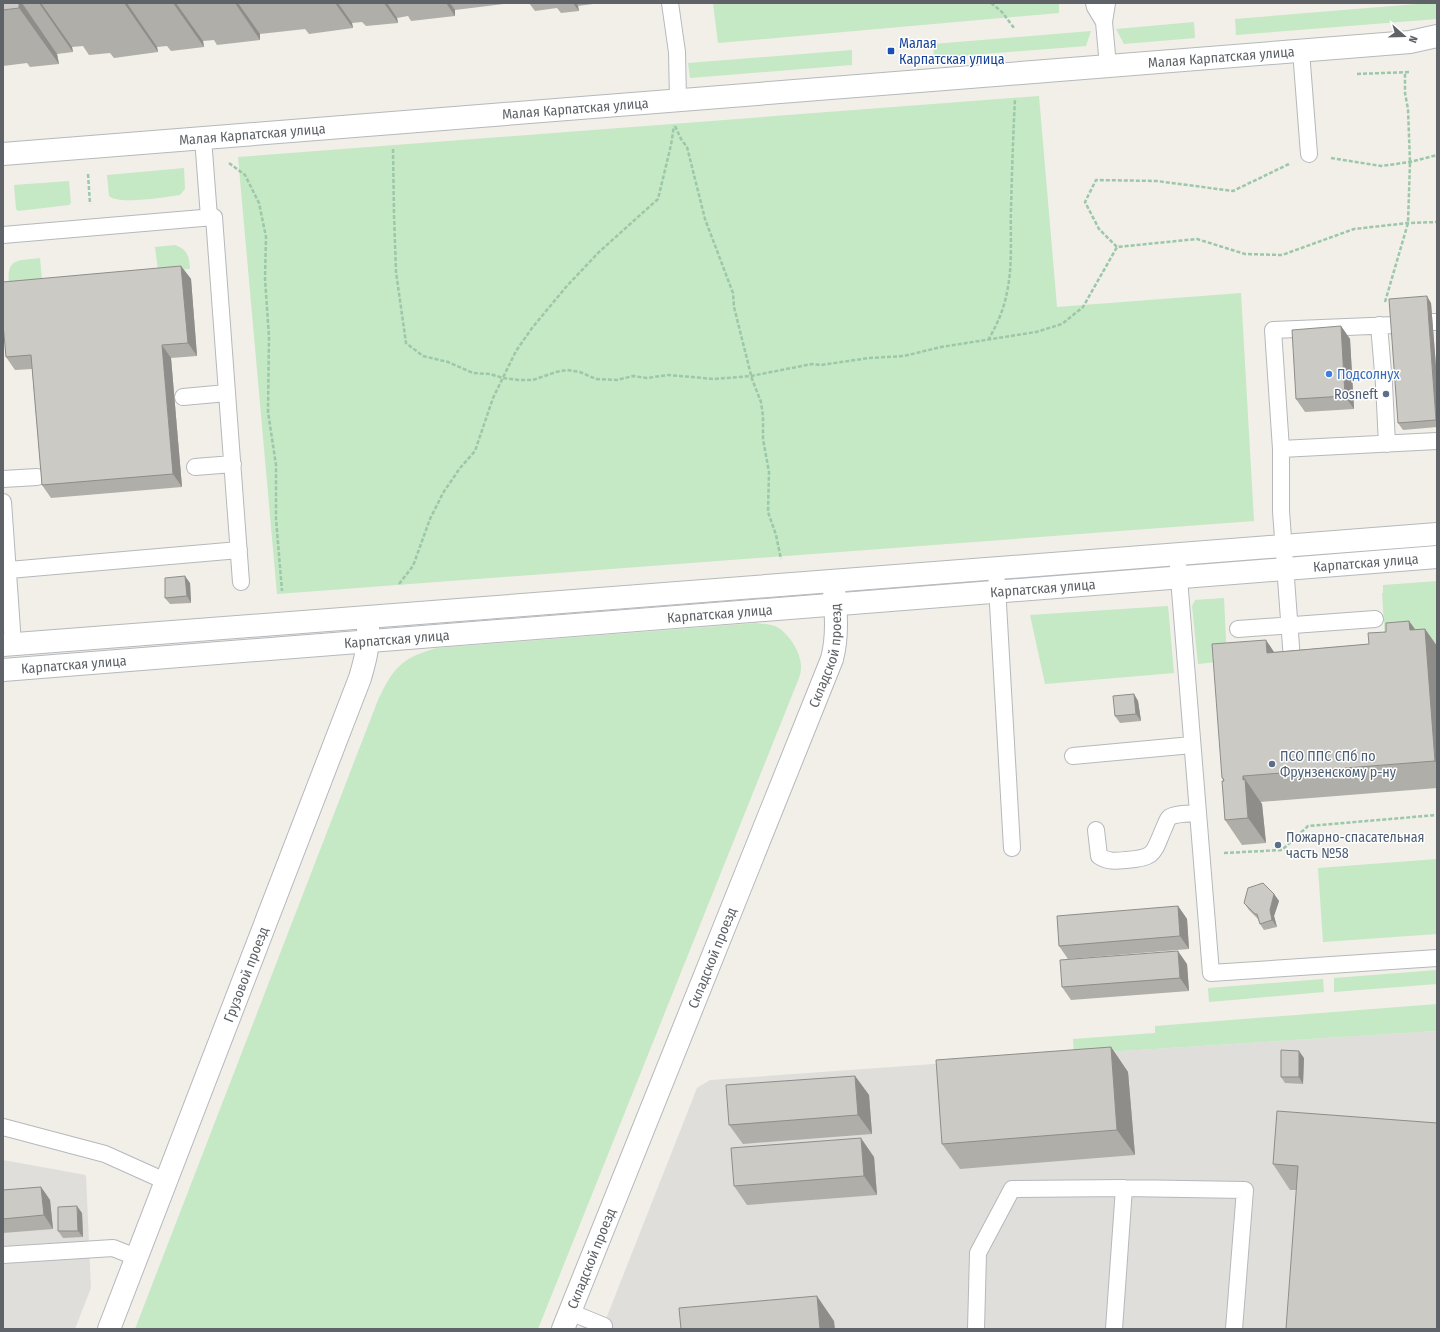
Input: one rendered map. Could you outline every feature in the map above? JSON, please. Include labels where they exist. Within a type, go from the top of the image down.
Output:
[{"type":"street","name":"Малая Карпатская улица","points":[[3,154],[1410,42],[1437,36]]},
{"type":"street","name":"Малая Карпатская улица","points":[[1410,42],[1437,46]]},
{"type":"street","name":"Карпатская улица","points":[[8,645],[1437,534]]},
{"type":"street","name":"Карпатская улица","points":[[3,670],[1437,557]]},
{"type":"street","name":"Складской проезд","points":[[566,1321],[832,659],[836,644],[834,582]]},
{"type":"street","name":"Грузовой проезд","points":[[109,1329],[360,678],[369,641],[367,617]]},
{"type":"lane","points":[[670,3],[677,52],[678,100]]},
{"type":"lane","points":[[1094,3],[1104,22]]},
{"type":"lane","points":[[1107,3],[1104,22],[1108,66]]},
{"type":"lane","points":[[1300,50],[1308,154]]},
{"type":"lane","points":[[203,138],[209,217]]},
{"type":"lane","points":[[3,235],[214,217],[241,582]]},
{"type":"lane","points":[[1379,325],[1392,383],[1387,444]]},
{"type":"lane","points":[[1292,660],[1280,511],[1281,449],[1273,330],[1395,325]]},
{"type":"lane","points":[[184,397],[228,393]]},
{"type":"lane","points":[[1281,449],[1437,441]]},
{"type":"lane","points":[[195,467],[233,464]]},
{"type":"lane","points":[[3,480],[37,477]]},
{"type":"lane","points":[[3,502],[9,570],[8,645]]},
{"type":"lane","points":[[9,570],[239,550]]},
{"type":"lane","points":[[1177,555],[1211,973],[1437,958]]},
{"type":"lane","points":[[996,569],[1012,848]]},
{"type":"lane","points":[[1238,629],[1375,619]]},
{"type":"lane","points":[[1073,756],[1192,745]]},
{"type":"lane","points":[[1096,830],[1100,856],[1106,860],[1142,859],[1149,856],[1154,850],[1169,818],[1174,815],[1198,813]]},
{"type":"lane","points":[[3,1127],[105,1154],[166,1181]]},
{"type":"lane","points":[[976,1329],[978,1253],[1012,1189],[1124,1188],[1245,1190],[1234,1329]]},
{"type":"lane","points":[[1114,1329],[1124,1188]]},
{"type":"lane","points":[[3,1255],[113,1248],[136,1257]]},
{"type":"lane","points":[[566,1321],[604,1326]]},
{"type":"path","points":[[991,3],[1002,12],[1014,28]]},
{"type":"path","points":[[1379,325],[1408,223],[1410,162],[1405,72]]},
{"type":"path","points":[[988,340],[1002,311],[1007,292],[1010,269],[1011,190],[1016,73]]},
{"type":"path","points":[[394,123],[394,215],[396,272],[406,343],[424,356],[448,362],[473,373],[490,374],[503,378],[533,380],[567,370],[580,372],[596,379],[617,380],[633,376],[647,378],[668,375],[714,379],[751,376],[812,364],[822,365],[869,358],[904,356],[941,347],[1036,332],[1062,324],[1083,308],[1117,247]]},
{"type":"path","points":[[399,584],[413,566],[430,519],[444,492],[460,468],[475,451],[493,398],[516,351],[566,287],[599,252],[658,199],[671,145],[674,125],[687,147],[705,219],[733,293],[734,307],[751,376],[761,402],[763,416],[763,439],[769,472],[768,512],[776,535],[783,567],[783,586]]},
{"type":"path","points":[[1117,247],[1100,229],[1085,202],[1096,180],[1157,181],[1233,191],[1308,154],[1381,166],[1410,162],[1437,155]]},
{"type":"path","points":[[228,162],[245,174],[258,203],[266,237],[265,279],[269,337],[268,412],[276,465],[276,519],[282,592]]},
{"type":"path","points":[[88,173],[88,188]]},
{"type":"path","points":[[1117,247],[1197,239],[1245,254],[1282,255],[1354,229],[1408,223],[1437,222]]},
{"type":"path","points":[[1201,855],[1282,850],[1308,826],[1437,815]]},
{"type":"shaded area","points":[[1437,1031],[1437,1329],[602,1329],[697,1088],[710,1080],[1074,1054]]},
{"type":"shaded area","points":[[3,1160],[86,1175],[91,1288],[75,1329],[3,1329]]},
{"type":"green space","points":[[713,3],[1059,3],[1059,13],[718,43]]},
{"type":"green space","points":[[1437,3],[1437,19],[1236,35],[1235,19]]},
{"type":"green space","points":[[1194,22],[1195,38],[1124,44],[1116,29]]},
{"type":"green space","points":[[1091,31],[1086,46],[934,58],[933,44]]},
{"type":"green space","points":[[852,50],[852,65],[690,78],[688,63]]},
{"type":"green space","points":[[1039,96],[1057,307],[1241,293],[1254,521],[277,594],[238,157]]},
{"type":"green space","points":[[184,168],[185,189],[180,195],[154,199],[132,200],[114,199],[109,196],[107,175]]},
{"type":"green space","points":[[69,181],[71,203],[69,205],[18,211],[16,209],[14,185]]},
{"type":"green space","points":[[175,245],[183,249],[187,254],[190,269],[158,271],[155,247]]},
{"type":"green space","points":[[40,258],[42,280],[9,283],[9,275],[12,264],[21,260]]},
{"type":"green space","points":[[1437,581],[1437,645],[1424,646],[1386,655],[1382,593],[1383,585]]},
{"type":"green space","points":[[1224,598],[1227,661],[1198,664],[1192,606],[1195,600]]},
{"type":"green space","points":[[1168,606],[1174,673],[1045,684],[1030,615]]},
{"type":"green space","points":[[756,623],[775,626],[785,633],[797,650],[801,662],[801,672],[538,1329],[135,1329],[378,700],[389,679],[400,665],[415,656],[437,648]]},
{"type":"green space","points":[[1437,859],[1437,934],[1323,942],[1318,868]]},
{"type":"green space","points":[[1437,970],[1437,984],[1334,992],[1334,978]]},
{"type":"green space","points":[[1323,979],[1324,992],[1209,1002],[1208,988]]},
{"type":"green space","points":[[1437,1004],[1437,1031],[1074,1054],[1073,1039],[1155,1033],[1155,1026]]},
{"type":"building","points":[[3,3],[19,3],[19,8],[3,10]]},
{"type":"building","points":[[181,266],[188,343],[162,345],[173,474],[42,485],[31,355],[6,357],[3,324],[3,282]]},
{"type":"building","points":[[1427,296],[1436,420],[1398,423],[1389,299]]},
{"type":"building","points":[[1341,326],[1345,396],[1296,399],[1292,330]]},
{"type":"building","points":[[185,576],[187,596],[165,598],[165,578]]},
{"type":"building","points":[[1409,621],[1410,630],[1425,629],[1435,761],[1243,776],[1243,780],[1245,779],[1248,818],[1225,820],[1222,781],[1224,781],[1222,778],[1212,644],[1266,640],[1267,653],[1369,644],[1368,633],[1386,632],[1386,623]]},
{"type":"building","points":[[1134,694],[1136,714],[1115,716],[1113,696]]},
{"type":"building","points":[[1263,883],[1274,894],[1270,910],[1272,920],[1260,924],[1257,914],[1255,914],[1244,903],[1248,888]]},
{"type":"building","points":[[1178,906],[1180,936],[1059,946],[1057,916]]},
{"type":"building","points":[[1178,951],[1180,978],[1062,987],[1060,960]]},
{"type":"building","points":[[1111,1047],[1117,1130],[942,1144],[936,1060]]},
{"type":"building","points":[[1281,1050],[1299,1051],[1299,1077],[1281,1077]]},
{"type":"building","points":[[855,1076],[858,1115],[729,1125],[726,1085]]},
{"type":"building","points":[[1277,1111],[1437,1123],[1437,1329],[1286,1329],[1298,1166],[1273,1164]]},
{"type":"building","points":[[861,1138],[864,1176],[734,1186],[731,1148]]},
{"type":"building","points":[[41,1187],[44,1215],[3,1219],[3,1190]]},
{"type":"building","points":[[77,1206],[78,1231],[58,1231],[58,1207]]},
{"type":"building","points":[[817,1296],[820,1329],[681,1329],[679,1308]]},
{"type":"place","name":"Малая Карпатская улица","points":[[891,51]]},
{"type":"place","name":"Подсолнух","points":[[1329,374]]},
{"type":"place","name":"Rosneft","points":[[1386,394]]},
{"type":"place","name":"ПСО ППС СПб по Фрунзенскому р-ну","points":[[1272,764]]},
{"type":"place","name":"Пожарно-спасательная часть №58","points":[[1278,845]]}]
